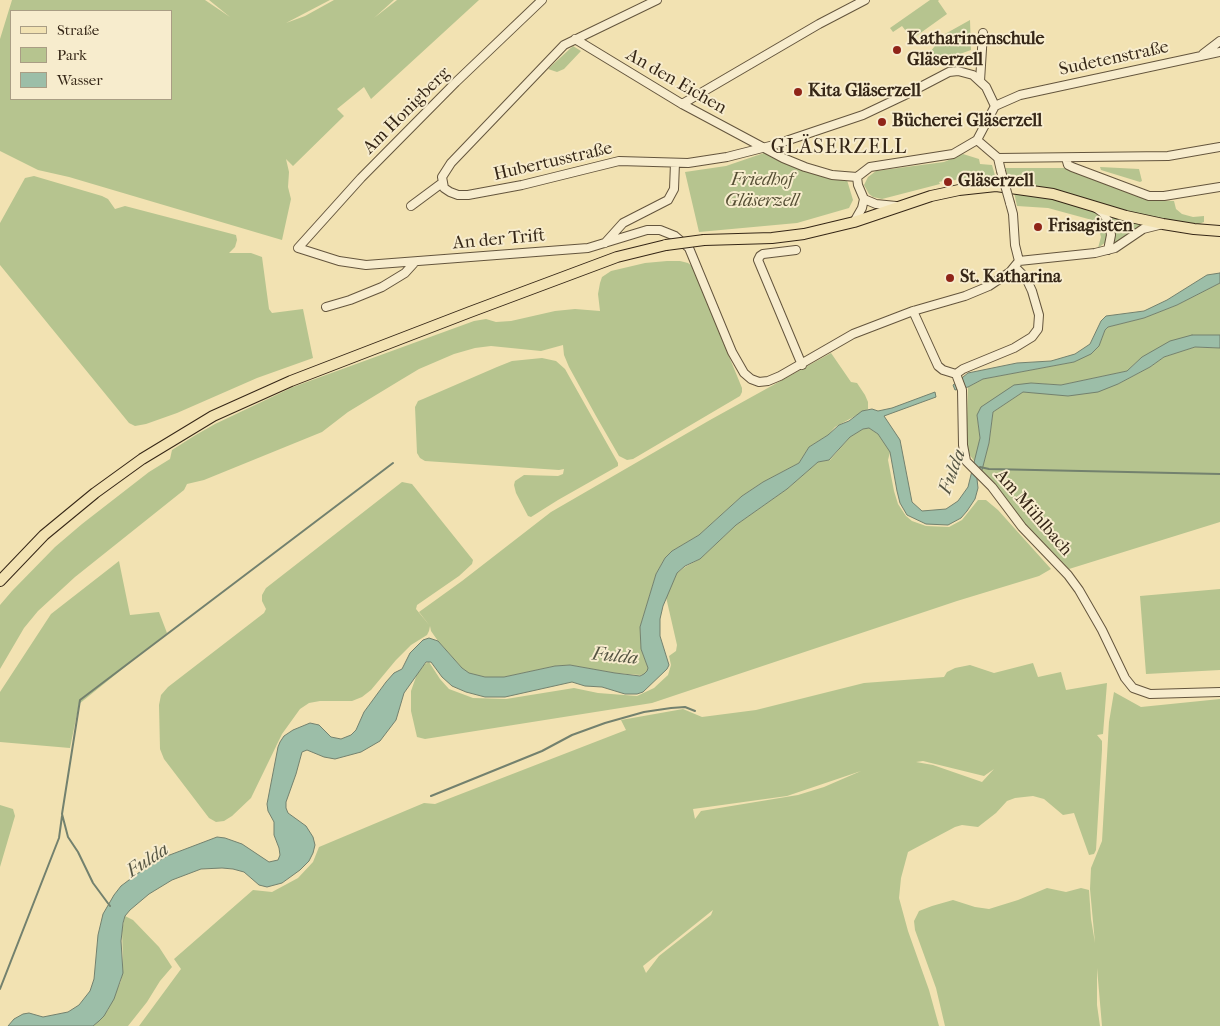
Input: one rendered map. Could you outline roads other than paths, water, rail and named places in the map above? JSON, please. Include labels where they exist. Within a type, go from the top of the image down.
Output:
[{"type":"main road","points":[[0,581],[44,535],[95,493],[142,459],[213,416],[291,381],[479,308],[617,258],[666,245],[704,240],[788,236],[819,231],[854,222],[931,196],[959,190],[996,186],[1053,194],[1094,207],[1163,224],[1220,231]]},
{"type":"street","name":"Am Honigberg","points":[[298,248],[456,82],[542,0]]},
{"type":"street","points":[[412,206],[442,183],[442,177],[451,163],[564,45],[655,0]]},
{"type":"street","points":[[682,104],[819,24],[865,0]]},
{"type":"street","points":[[854,222],[862,208],[864,199],[857,177],[870,168],[953,154],[977,140],[995,106],[990,94],[980,81],[982,33]]},
{"type":"street","name":"An den Eichen","points":[[575,39],[682,104],[764,148],[805,167],[832,175],[857,177]]},
{"type":"street","points":[[1201,55],[1220,41]]},
{"type":"street","name":"Sudetenstraße","points":[[995,106],[1031,92],[1220,52]]},
{"type":"street","name":"Hubertusstraße","points":[[442,183],[444,188],[458,195],[522,185],[619,161],[675,163],[709,160],[764,148],[872,111],[949,72],[966,72],[980,81]]},
{"type":"street","points":[[913,311],[938,366],[957,376],[970,365],[1014,348],[1032,337],[1038,328],[1039,316],[1032,291],[1017,264],[1013,214],[998,158],[977,140]]},
{"type":"street","points":[[998,158],[1168,156],[1220,147]]},
{"type":"street","points":[[1066,158],[1068,164],[1072,167],[1148,196],[1164,196],[1220,187]]},
{"type":"street","points":[[606,243],[623,224],[668,200],[674,189],[675,163]]},
{"type":"street","points":[[864,199],[876,204],[897,206]]},
{"type":"street","points":[[1094,207],[1103,213],[1109,223],[1111,235],[1108,250]]},
{"type":"street","points":[[1017,264],[1108,250],[1123,244],[1143,230],[1163,224]]},
{"type":"street","name":"An der Trift","points":[[298,248],[339,261],[366,265],[588,248],[647,230],[660,230],[675,236],[689,248],[732,352],[747,376],[755,381],[763,382],[774,379],[802,365],[854,334],[913,311],[973,293],[997,282],[1017,264]]},
{"type":"street","points":[[796,250],[763,254],[758,260],[802,365]]},
{"type":"street","points":[[326,308],[382,287],[405,273],[415,262]]},
{"type":"street","name":"Am Mühlbach","points":[[957,376],[962,390],[963,446],[968,464],[984,479],[1022,527],[1068,575],[1102,630],[1125,678],[1134,688],[1150,694],[1220,692]]},
{"type":"water","points":[[1220,273],[1220,283],[1177,305],[1144,318],[1108,327],[1099,346],[1091,354],[1074,362],[983,379],[968,387],[955,390],[953,385],[968,373],[1017,363],[1051,361],[1075,354],[1090,344],[1101,321],[1106,316],[1144,311],[1167,300],[1207,275]]},
{"type":"water","points":[[1192,335],[1220,335],[1220,348],[1195,347],[1164,357],[1150,367],[1118,384],[1098,392],[1068,396],[1023,392],[993,412],[989,443],[982,470],[977,479],[978,488],[975,499],[961,518],[948,525],[926,524],[907,515],[900,503],[890,452],[878,434],[869,428],[863,429],[850,437],[829,460],[818,462],[787,489],[736,525],[700,559],[685,566],[677,573],[663,606],[660,619],[660,636],[669,665],[643,692],[625,694],[602,687],[585,686],[572,682],[505,697],[485,697],[452,686],[442,677],[431,662],[426,662],[404,693],[396,720],[380,741],[361,752],[335,759],[307,750],[302,752],[286,802],[288,813],[306,826],[313,837],[315,845],[309,861],[300,870],[282,883],[267,887],[259,885],[244,872],[222,868],[201,869],[172,880],[149,894],[125,916],[121,941],[123,973],[114,999],[99,1021],[93,1026],[8,1026],[14,1019],[23,1014],[29,1013],[43,1017],[68,1012],[79,1005],[90,991],[94,979],[98,935],[103,914],[121,886],[141,871],[167,856],[217,837],[242,844],[269,862],[278,860],[280,855],[274,835],[274,822],[268,811],[267,804],[280,742],[284,736],[293,730],[310,723],[319,725],[331,737],[341,739],[351,735],[356,730],[364,712],[386,682],[394,673],[402,669],[410,653],[423,640],[429,638],[438,641],[462,668],[469,673],[485,677],[504,677],[555,666],[570,665],[640,676],[648,668],[641,649],[640,627],[656,574],[665,558],[672,551],[699,535],[742,496],[763,482],[799,463],[809,447],[828,435],[839,425],[849,421],[862,411],[872,409],[878,411],[892,408],[935,392],[936,397],[884,416],[900,440],[912,502],[922,511],[946,509],[958,501],[968,487],[980,438],[977,415],[981,407],[1014,385],[1031,383],[1061,385],[1127,371],[1142,357],[1170,341]]},
{"type":"waterway","points":[[110,906],[93,883],[78,852],[68,837],[62,814],[80,700],[393,463]]},
{"type":"waterway","points":[[980,467],[989,469],[1220,474]]},
{"type":"waterway","points":[[431,796],[542,751],[572,735],[605,723],[644,712],[671,708],[685,707],[695,711]]},
{"type":"waterway","points":[[0,989],[59,838],[62,816]]},
{"type":"place","name":"Katharinenschule Gläserzell","points":[[897,50]]},
{"type":"place","name":"Kita Gläserzell","points":[[798,92]]},
{"type":"place","name":"Bücherei Gläserzell","points":[[882,122]]},
{"type":"place","name":"Gläserzell","points":[[948,182]]},
{"type":"place","name":"Frisagisten","points":[[1038,227]]},
{"type":"place","name":"St. Katharina","points":[[950,278]]},
{"type":"district","name":"GLÄSERZELL","points":[[839,148]]},
{"type":"park label","name":"Friedhof Gläserzell","points":[[762,191]]},
{"type":"water label","name":"Fulda","points":[[953,472]]},
{"type":"water label","name":"Fulda","points":[[615,657]]},
{"type":"water label","name":"Fulda","points":[[148,861]]}]
